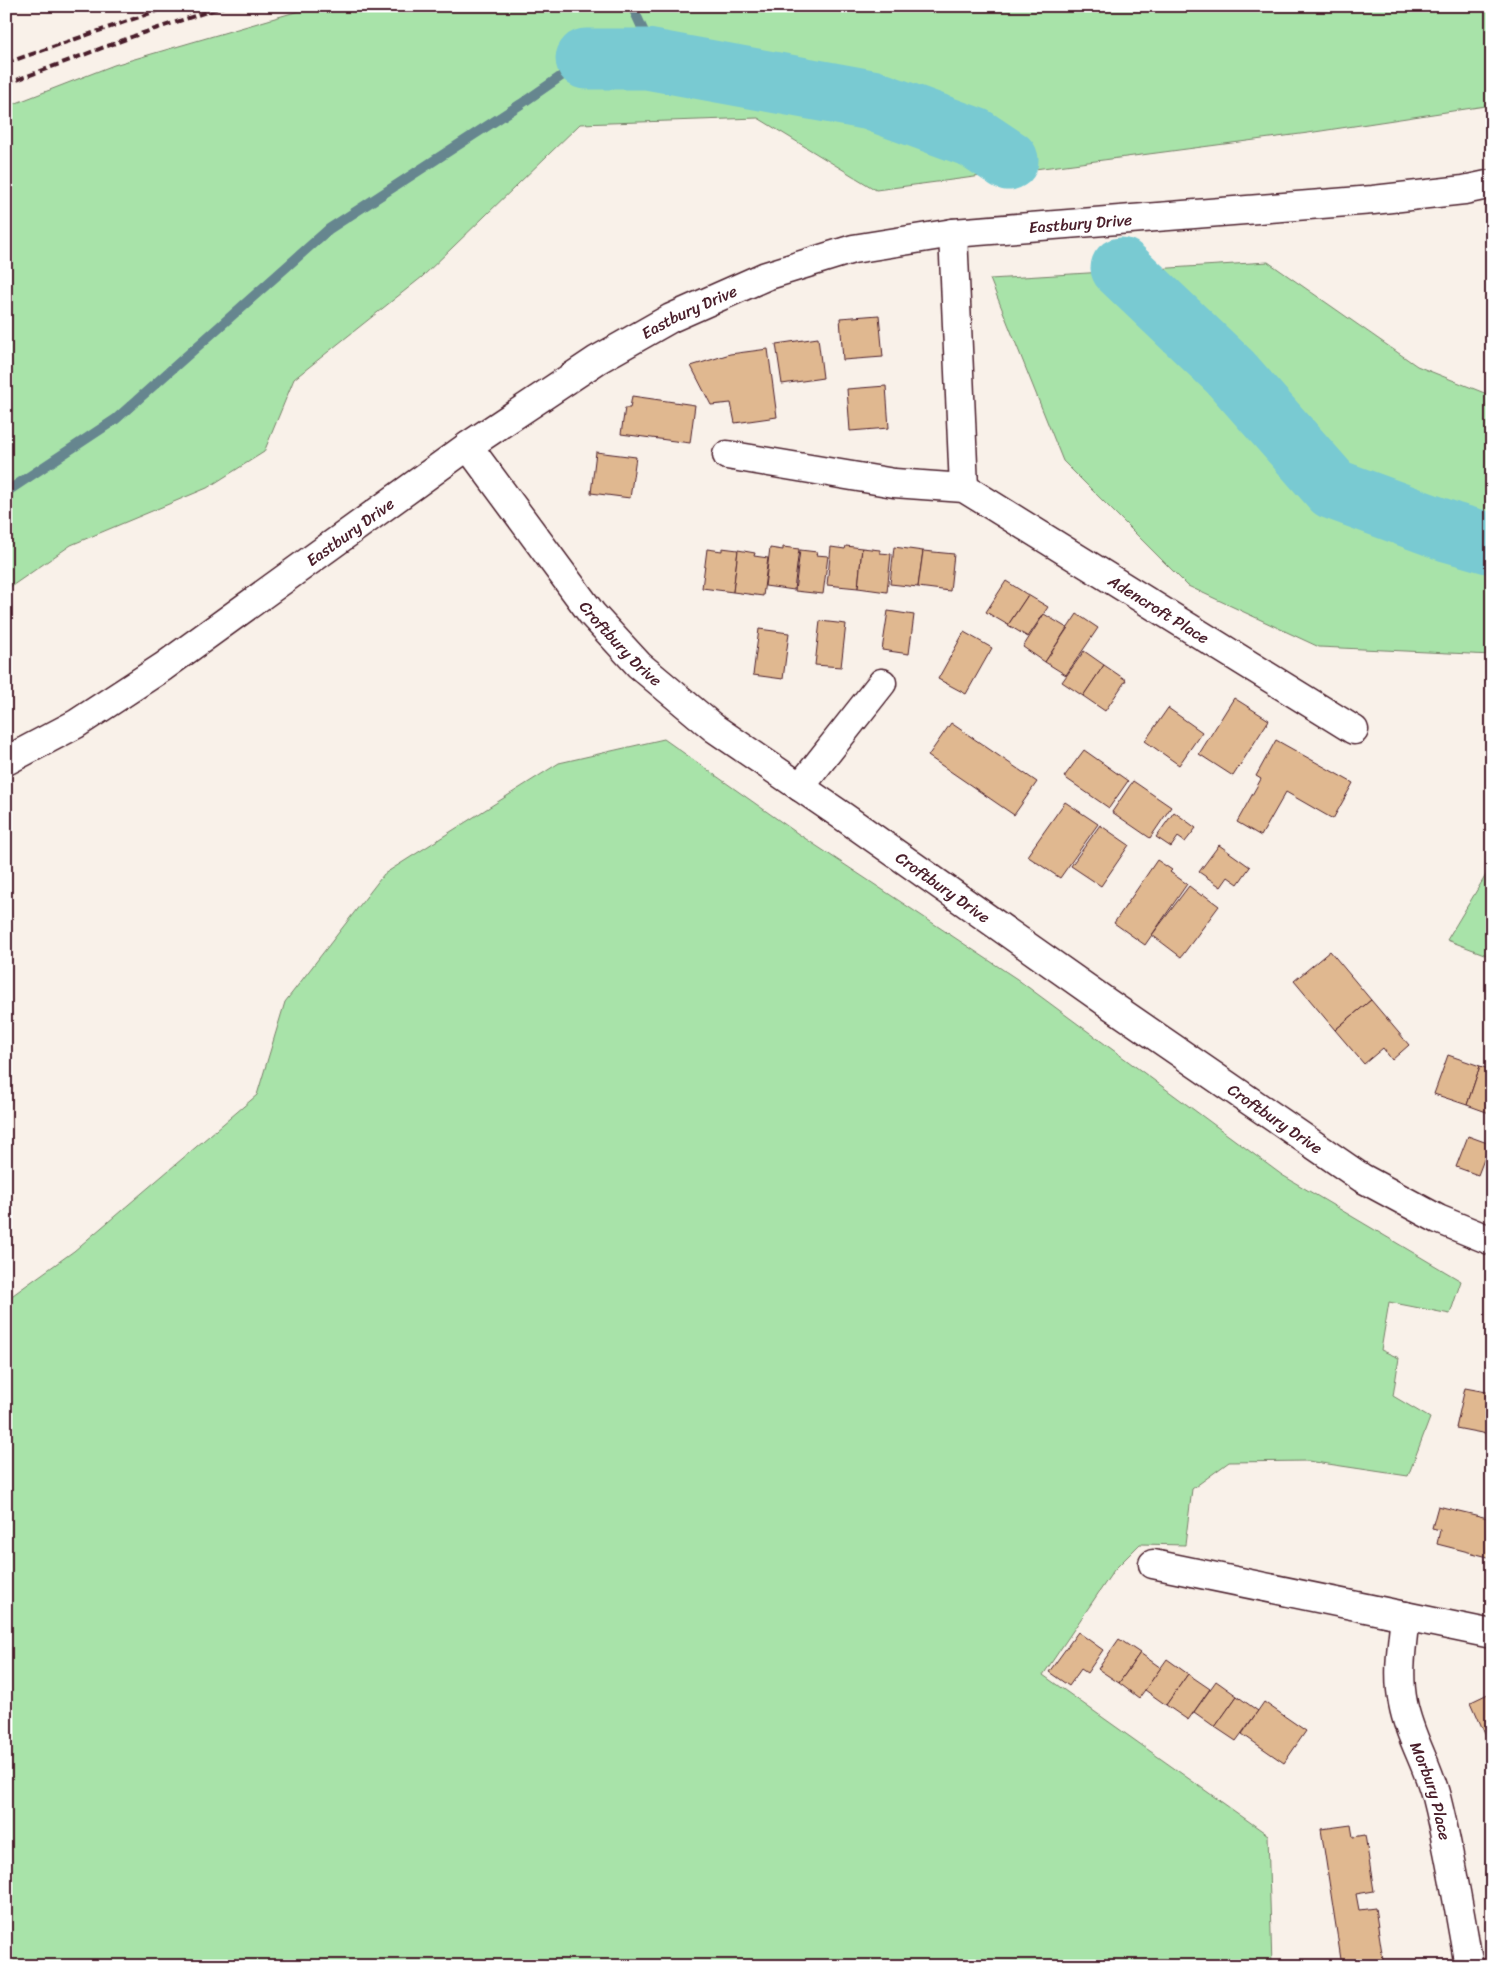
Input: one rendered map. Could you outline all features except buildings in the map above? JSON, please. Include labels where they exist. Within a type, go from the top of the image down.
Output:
[{"type":"street","name":"Eastbury Drive","points":[[6,761],[76,724],[163,667],[468,446],[596,360],[670,318],[757,280],[853,249],[953,233],[1373,200],[1464,190],[1492,184]]},
{"type":"street","points":[[953,233],[964,488]]},
{"type":"street","name":"Croftbury Drive","points":[[468,446],[592,614],[639,665],[714,728],[1362,1178],[1438,1219],[1492,1241]]},
{"type":"street","name":"Adencroft Place","points":[[727,455],[894,483],[964,488],[1354,730]]},
{"type":"street","points":[[800,787],[882,683]]},
{"type":"street","points":[[1153,1564],[1492,1634]]},
{"type":"street","name":"Morbury Place","points":[[1405,1616],[1400,1665],[1403,1703],[1410,1728],[1436,1795],[1469,1966]]},
{"type":"green space","points":[[316,6],[1492,6],[1492,105],[1308,133],[876,190],[758,118],[580,124],[422,277],[294,379],[264,452],[207,488],[71,545],[6,590],[6,107],[114,65]]},
{"type":"green space","points":[[1268,262],[1417,366],[1492,396],[1492,655],[1319,647],[1188,586],[1063,461],[990,279]]},
{"type":"green space","points":[[664,739],[797,833],[1017,979],[1282,1175],[1461,1281],[1450,1314],[1389,1302],[1381,1350],[1399,1358],[1393,1396],[1430,1418],[1408,1476],[1308,1461],[1229,1462],[1192,1489],[1185,1545],[1140,1544],[1114,1570],[1043,1675],[1268,1835],[1272,1966],[6,1966],[6,1300],[74,1251],[257,1095],[285,1002],[384,874],[559,763]]},
{"type":"green space","points":[[1492,865],[1492,957],[1447,940]]},
{"type":"waterway","points":[[632,6],[652,49],[663,62]]},
{"type":"waterway","points":[[6,492],[116,419],[329,229],[521,104],[586,59]]},
{"type":"waterway","points":[[586,59],[647,59],[871,100],[975,138],[1008,160]]},
{"type":"waterway","points":[[1121,268],[1230,372],[1333,489],[1450,532],[1492,544]]},
{"type":"railway","points":[[6,63],[171,6]]},
{"type":"railway","points":[[6,84],[134,36],[225,6]]}]
